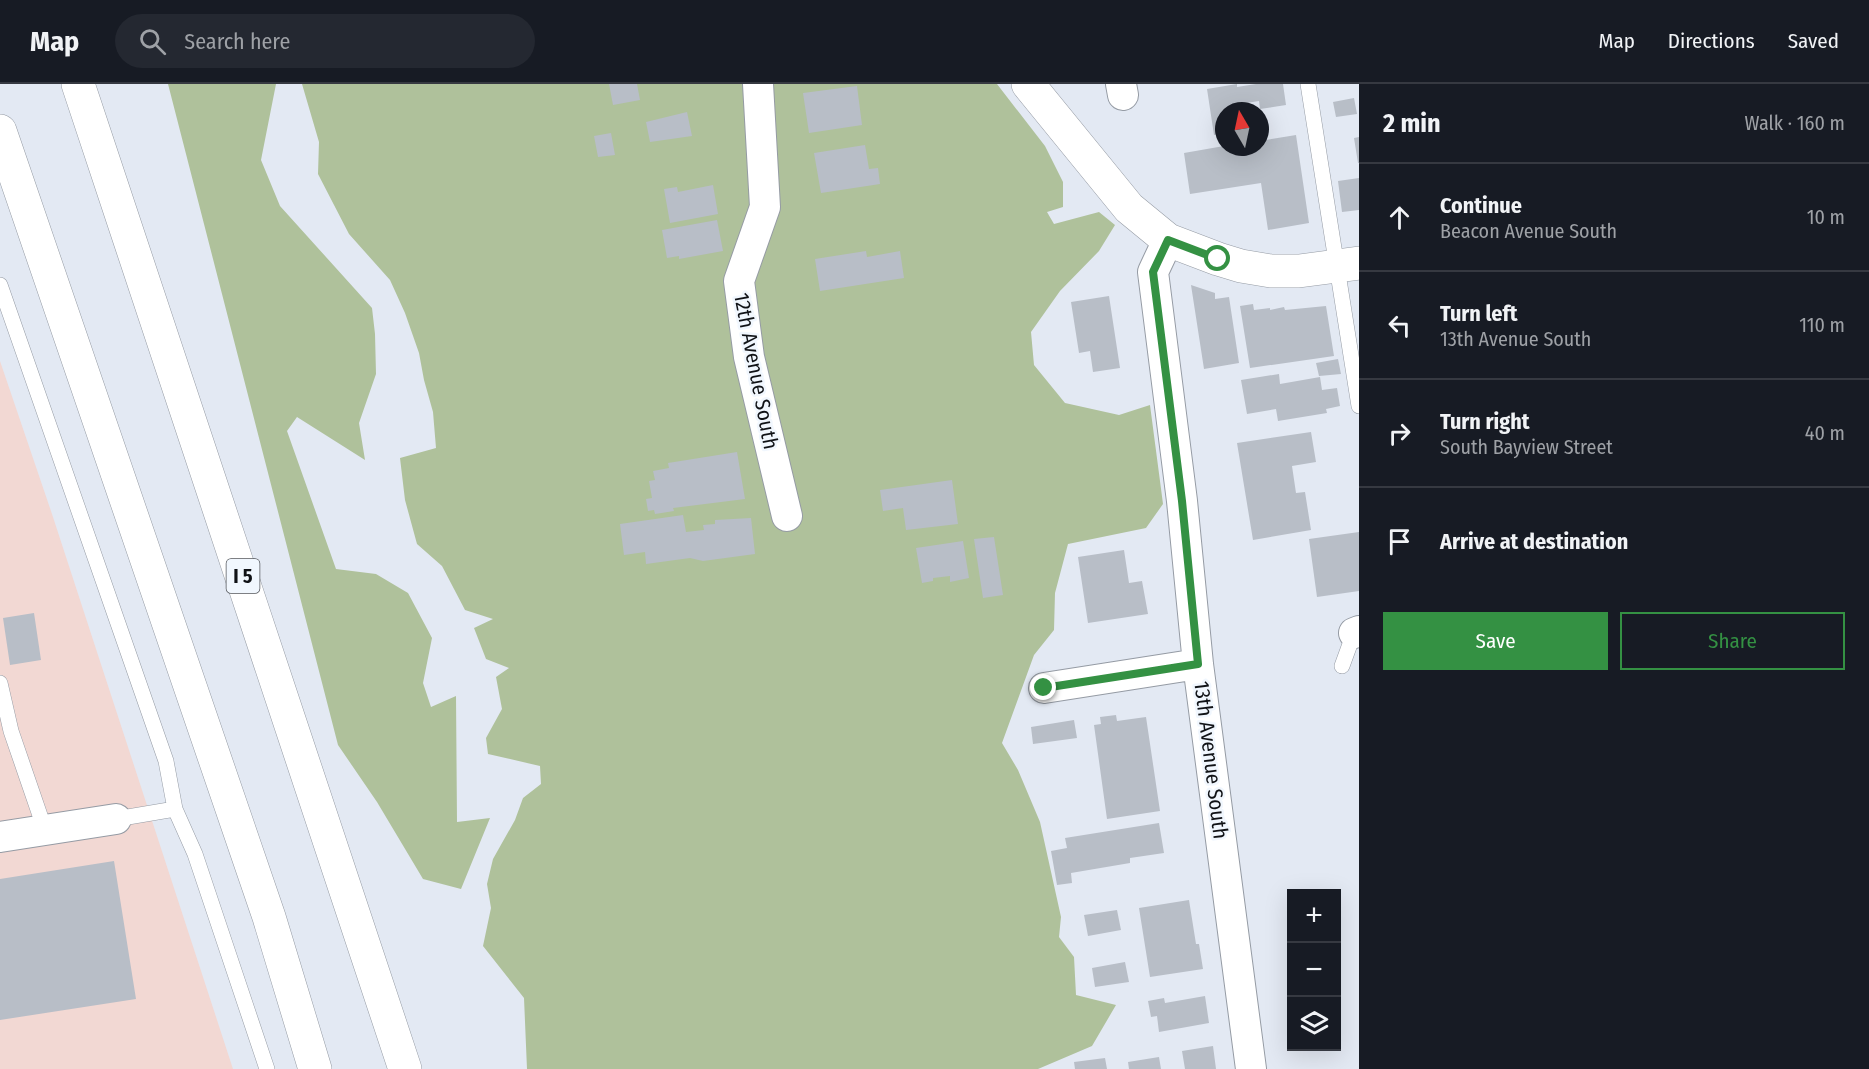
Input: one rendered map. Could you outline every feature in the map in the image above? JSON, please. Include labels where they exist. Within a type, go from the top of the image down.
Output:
[{"type":"main road","name":"I 5","points":[[78,84],[405,1069]]},
{"type":"main road","points":[[1028,84],[1129,208],[1168,240],[1241,266],[1271,271],[1299,271],[1349,265]]},
{"type":"main road","points":[[0,132],[269,917],[315,1069]]},
{"type":"street","name":"12th Avenue South","points":[[758,84],[765,207],[740,281],[749,357],[787,516]]},
{"type":"street","name":"13th Avenue South","points":[[1168,240],[1153,272],[1182,501],[1198,664],[1251,1069]]},
{"type":"street","points":[[1044,688],[1198,664]]},
{"type":"street","points":[[0,837],[116,819]]},
{"type":"lane","points":[[1308,84],[1349,265],[1359,406]]},
{"type":"lane","points":[[0,285],[166,761],[175,809],[195,854],[267,1069]]},
{"type":"lane","points":[[1342,666],[1357,632]]},
{"type":"lane","points":[[0,683],[11,731],[45,830]]},
{"type":"lane","points":[[116,819],[175,809]]},
{"type":"shaded area","points":[[0,361],[52,514],[233,1069],[0,1069]]},
{"type":"green space","points":[[168,84],[276,84],[261,160],[280,206],[372,308],[376,374],[359,423],[365,460],[297,417],[287,431],[336,569],[376,574],[408,593],[432,638],[423,683],[431,707],[456,696],[457,822],[490,818],[461,889],[423,879],[377,802],[338,745]]},
{"type":"green space","points":[[302,84],[997,84],[1045,146],[1063,182],[1063,207],[1047,212],[1054,224],[1099,212],[1115,225],[1099,251],[1060,291],[1031,332],[1034,365],[1065,403],[1119,415],[1150,405],[1163,504],[1146,528],[1068,544],[1055,593],[1054,630],[1034,655],[1002,743],[1018,770],[1040,822],[1061,917],[1059,937],[1074,957],[1076,995],[1116,1005],[1092,1046],[1038,1069],[527,1069],[524,998],[483,946],[491,908],[487,884],[493,859],[515,820],[523,798],[541,784],[540,766],[488,754],[486,738],[502,709],[496,677],[509,668],[486,659],[474,628],[493,619],[465,610],[442,566],[417,544],[405,500],[400,458],[436,448],[433,412],[419,353],[390,280],[349,234],[318,174],[319,142]]},
{"type":"building","points":[[609,84],[637,84],[640,100],[613,105]]},
{"type":"building","points":[[1237,84],[1237,87],[1283,84],[1286,105],[1269,108],[1269,102],[1215,102],[1214,135],[1207,89]]},
{"type":"building","points":[[857,86],[862,125],[809,133],[803,93]]},
{"type":"building","points":[[1354,98],[1357,114],[1336,117],[1333,102]]},
{"type":"building","points":[[687,112],[692,136],[650,142],[646,122]]},
{"type":"building","points":[[611,133],[615,155],[598,157],[594,136]]},
{"type":"building","points":[[1296,135],[1309,223],[1268,230],[1261,183],[1190,194],[1184,153],[1215,148],[1215,156],[1269,156],[1269,140]]},
{"type":"building","points":[[1359,137],[1359,163],[1358,163],[1354,138]]},
{"type":"building","points":[[865,145],[869,169],[878,168],[880,184],[821,193],[814,153]]},
{"type":"building","points":[[1359,178],[1359,210],[1342,212],[1338,181]]},
{"type":"building","points":[[713,185],[718,214],[670,223],[664,189],[677,187],[678,192]]},
{"type":"building","points":[[717,220],[723,251],[679,259],[679,256],[667,258],[662,230]]},
{"type":"building","points":[[866,251],[867,257],[900,251],[904,278],[820,291],[815,259]]},
{"type":"building","points":[[1191,285],[1215,293],[1215,299],[1229,297],[1239,363],[1204,369]]},
{"type":"building","points":[[1109,296],[1120,368],[1093,372],[1090,351],[1079,353],[1071,302]]},
{"type":"building","points":[[1253,304],[1254,310],[1326,306],[1334,356],[1250,368],[1240,306]]},
{"type":"building","points":[[1338,359],[1341,374],[1319,376],[1316,363]]},
{"type":"building","points":[[1279,374],[1280,384],[1320,377],[1322,390],[1337,388],[1340,406],[1326,409],[1327,413],[1278,421],[1276,409],[1247,414],[1241,380]]},
{"type":"building","points":[[1311,432],[1316,462],[1292,466],[1296,493],[1305,492],[1311,530],[1253,540],[1237,443]]},
{"type":"building","points":[[737,452],[745,499],[673,508],[674,511],[655,514],[654,510],[648,511],[646,499],[652,498],[649,481],[655,480],[653,471],[669,468],[668,463]]},
{"type":"building","points":[[952,480],[958,524],[906,530],[903,508],[883,511],[880,490]]},
{"type":"building","points":[[683,515],[686,532],[704,530],[703,525],[715,524],[715,520],[751,518],[755,554],[703,561],[690,558],[646,564],[645,552],[624,555],[620,524]]},
{"type":"building","points":[[1359,532],[1359,591],[1317,597],[1309,539]]},
{"type":"building","points":[[994,537],[1003,595],[983,598],[974,539]]},
{"type":"building","points":[[963,541],[969,578],[950,582],[950,576],[933,578],[933,581],[922,583],[916,548]]},
{"type":"building","points":[[1124,550],[1129,583],[1142,581],[1148,614],[1088,623],[1078,557]]},
{"type":"building","points":[[34,613],[41,660],[10,665],[3,618]]},
{"type":"building","points":[[1116,715],[1117,721],[1146,717],[1160,811],[1107,819],[1094,725],[1101,724],[1100,717]]},
{"type":"building","points":[[1074,720],[1077,738],[1033,744],[1031,727]]},
{"type":"building","points":[[1159,823],[1164,853],[1130,858],[1130,863],[1071,873],[1072,883],[1057,885],[1051,851],[1067,848],[1065,838]]},
{"type":"building","points":[[114,861],[136,999],[0,1020],[0,879]]},
{"type":"building","points":[[1189,900],[1196,944],[1199,944],[1203,969],[1150,977],[1139,908]]},
{"type":"building","points":[[1117,910],[1121,930],[1088,936],[1084,915]]},
{"type":"building","points":[[1125,962],[1129,982],[1095,987],[1092,968]]},
{"type":"building","points":[[1205,996],[1209,1023],[1159,1032],[1157,1016],[1151,1017],[1148,1001],[1164,998],[1165,1003]]},
{"type":"building","points":[[1213,1046],[1216,1069],[1185,1069],[1182,1051]]},
{"type":"building","points":[[1159,1057],[1161,1069],[1129,1069],[1128,1062]]},
{"type":"building","points":[[1105,1058],[1107,1069],[1075,1069],[1074,1062]]},
{"type":"route","points":[[1044,688],[1198,664],[1182,501],[1153,272],[1168,240],[1218,259]]}]
